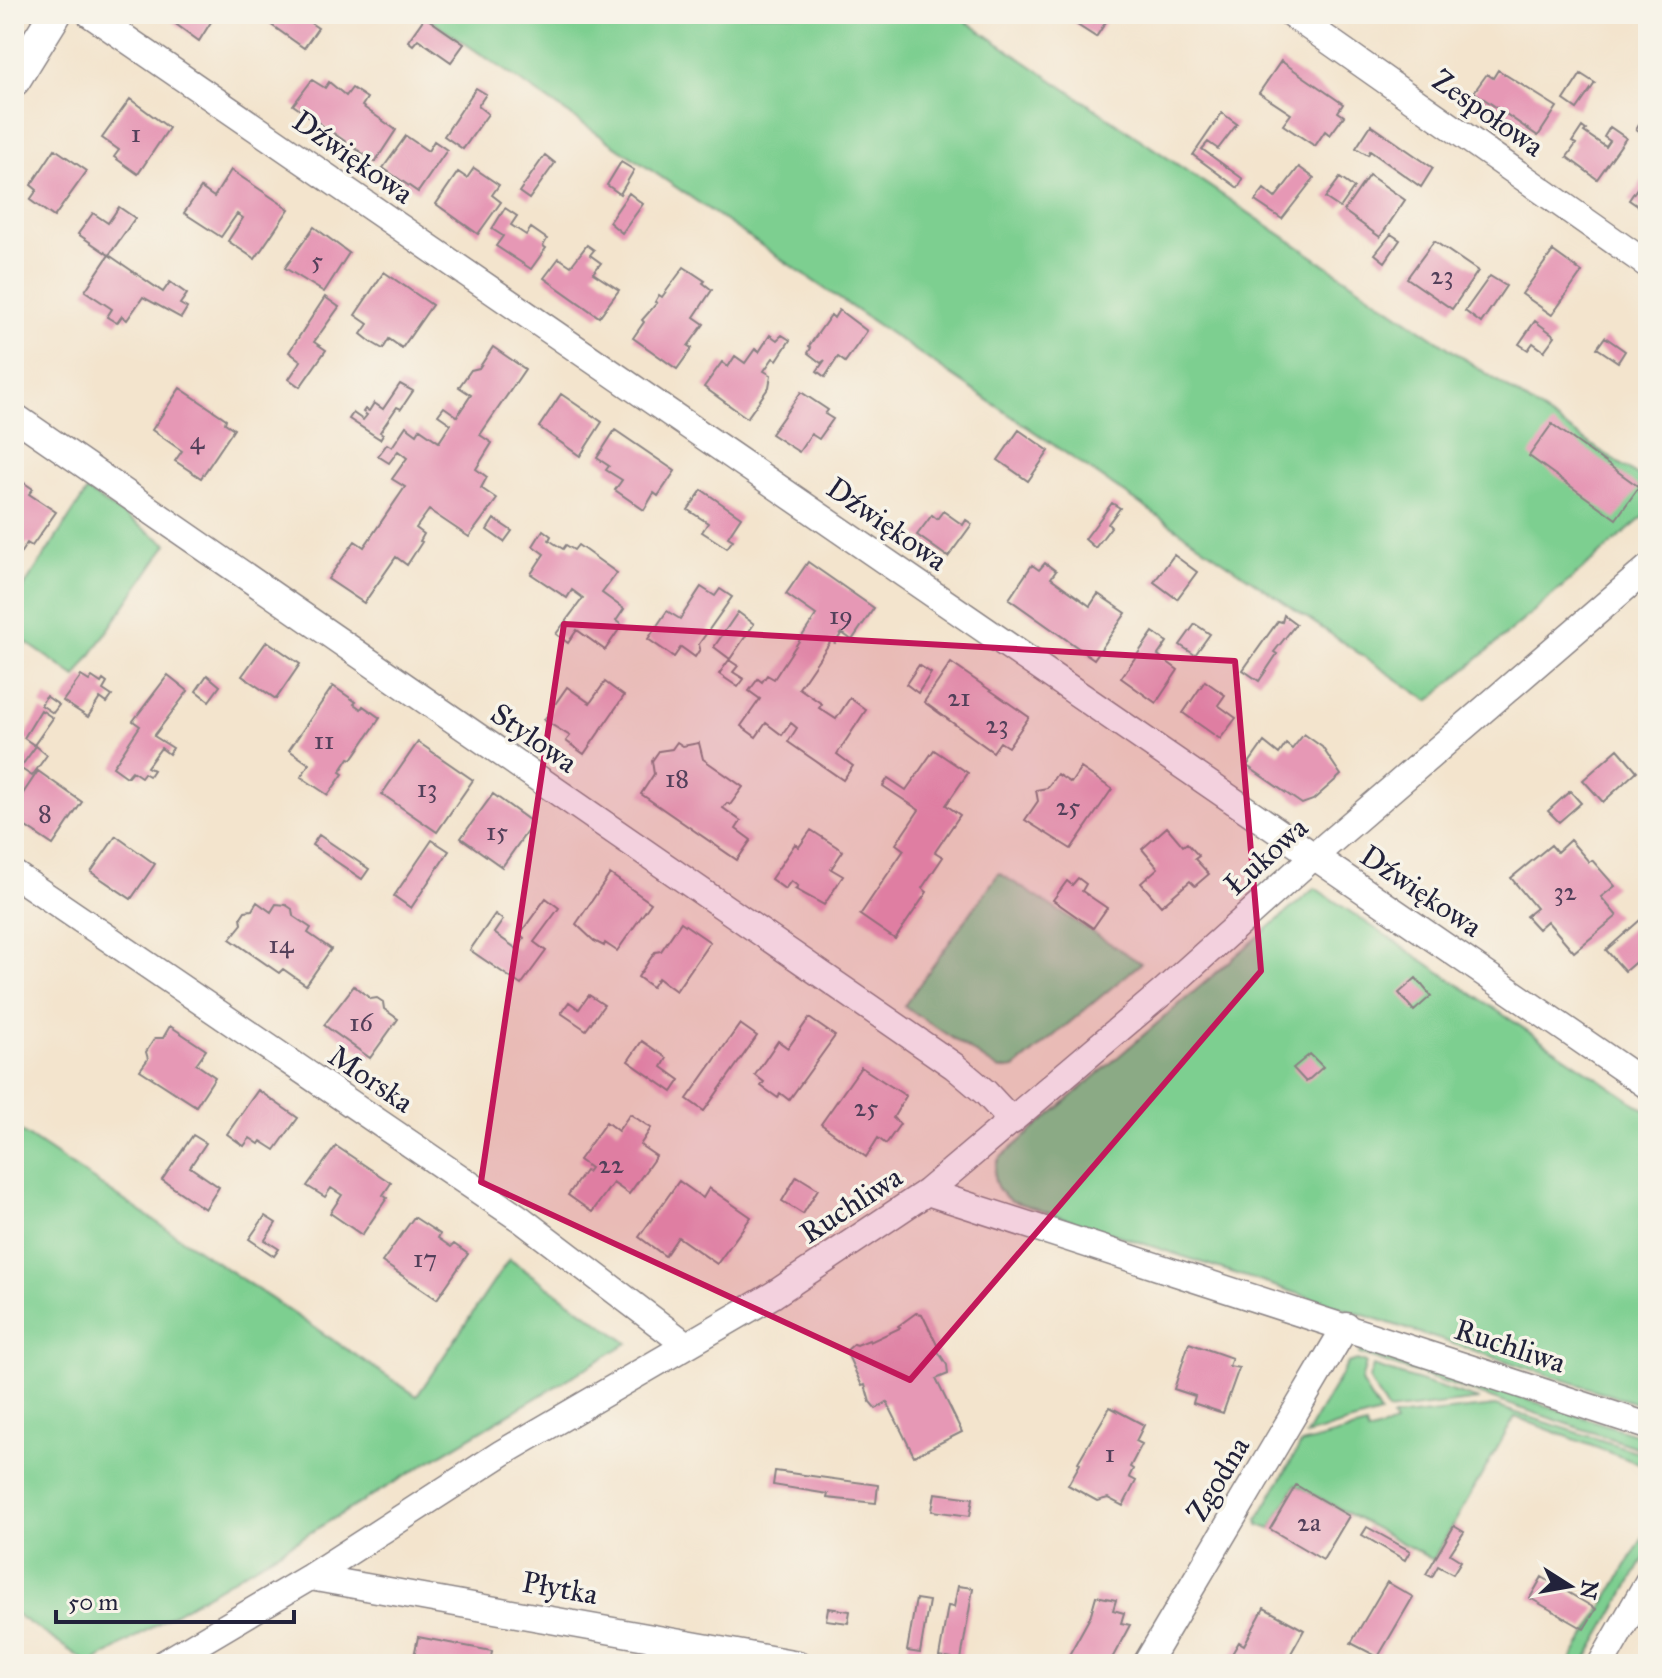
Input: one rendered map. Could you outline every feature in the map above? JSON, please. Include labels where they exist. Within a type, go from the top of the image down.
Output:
[{"type":"street","points":[[14,80],[55,14]]},
{"type":"street","name":"Dźwiękowa","points":[[90,14],[1648,1086]]},
{"type":"street","name":"Zespołowa","points":[[1291,14],[1648,265]]},
{"type":"street","name":"Stylowa","points":[[14,416],[954,1066],[986,1093],[1012,1121]]},
{"type":"street","name":"Łukowa","points":[[927,1192],[1164,991],[1313,857],[1648,568]]},
{"type":"street","name":"Morska","points":[[14,874],[522,1220],[685,1344]]},
{"type":"street","name":"Ruchliwa","points":[[163,1664],[310,1577],[502,1453],[773,1295],[927,1192],[1648,1426]]},
{"type":"street","name":"Zgodna","points":[[1146,1664],[1346,1326]]},
{"type":"street","name":"Płytka","points":[[310,1577],[798,1664]]},
{"type":"street","points":[[1601,1664],[1648,1582]]},
{"type":"highlighted area","points":[[564,624],[1235,661],[1261,971],[910,1380],[481,1182]]},
{"type":"green space","points":[[422,14],[955,14],[1648,483],[1648,513],[1429,701]]},
{"type":"green space","points":[[87,491],[167,544],[76,677],[14,634],[14,602]]},
{"type":"green space","points":[[999,873],[1141,963],[1015,1068],[1000,1070],[904,1006]]},
{"type":"green space","points":[[1315,888],[1648,1112],[1648,1407],[1009,1200],[1000,1191],[994,1176],[999,1159]]},
{"type":"green space","points":[[14,1127],[417,1396],[509,1259],[628,1343],[90,1664],[14,1613]]},
{"type":"green space","points":[[1362,1347],[1648,1438],[1648,1451],[1359,1354]]},
{"type":"green space","points":[[1357,1360],[1366,1363],[1361,1382],[1380,1414],[1306,1435],[1348,1363]]},
{"type":"green space","points":[[1373,1366],[1479,1400],[1387,1411],[1369,1379]]},
{"type":"green space","points":[[1495,1406],[1648,1455],[1648,1467],[1515,1417],[1433,1560],[1296,1485],[1270,1529],[1259,1525],[1258,1519],[1301,1444],[1366,1426],[1368,1433],[1395,1424],[1394,1417]]},
{"type":"green space","points":[[1648,1529],[1648,1552],[1584,1664],[1569,1664]]},
{"type":"building","points":[[162,14],[216,14],[199,41]]},
{"type":"building","points":[[277,14],[310,14],[306,20],[318,28],[304,48],[270,24]]},
{"type":"building","points":[[1076,14],[1111,14],[1096,37],[1071,21]]},
{"type":"building","points":[[425,17],[464,44],[451,62],[418,39],[413,45],[408,41]]},
{"type":"building","points":[[1281,61],[1343,104],[1338,112],[1344,116],[1330,135],[1325,131],[1315,146],[1283,125],[1291,114],[1259,93]]},
{"type":"building","points":[[1498,70],[1557,107],[1538,136],[1474,92],[1487,74],[1493,78]]},
{"type":"building","points":[[1581,74],[1595,83],[1577,109],[1564,100]]},
{"type":"building","points":[[312,80],[325,88],[329,82],[346,96],[352,88],[367,98],[362,106],[396,130],[375,162],[293,105]]},
{"type":"building","points":[[476,88],[486,94],[478,106],[488,114],[463,149],[444,136]]},
{"type":"building","points":[[130,99],[169,128],[138,174],[114,157],[119,150],[102,138]]},
{"type":"building","points":[[1648,110],[1648,137],[1636,130]]},
{"type":"building","points":[[1222,113],[1237,124],[1218,149],[1208,142],[1202,149],[1243,179],[1238,188],[1193,155]]},
{"type":"building","points":[[1371,125],[1433,168],[1421,187],[1370,151],[1368,155],[1356,148]]},
{"type":"building","points":[[1582,127],[1586,130],[1584,132],[1606,147],[1610,141],[1604,137],[1610,127],[1626,138],[1597,179],[1567,157]]},
{"type":"building","points":[[406,136],[428,151],[434,141],[447,150],[418,192],[383,168]]},
{"type":"building","points":[[55,149],[87,171],[54,217],[30,200],[37,190],[31,185]]},
{"type":"building","points":[[545,155],[555,163],[529,199],[519,192]]},
{"type":"building","points":[[621,162],[634,170],[620,194],[607,185]]},
{"type":"building","points":[[1299,167],[1314,178],[1282,219],[1255,201],[1264,189],[1275,198]]},
{"type":"building","points":[[474,168],[499,185],[492,195],[501,202],[478,234],[436,204],[458,172],[467,178]]},
{"type":"building","points":[[231,170],[289,209],[255,259],[228,241],[243,218],[237,214],[221,237],[184,213],[201,188],[214,197]]},
{"type":"building","points":[[1369,175],[1405,200],[1380,237],[1344,211]]},
{"type":"building","points":[[1340,178],[1354,188],[1340,208],[1325,198]]},
{"type":"building","points":[[1644,178],[1648,181],[1648,213],[1629,200]]},
{"type":"building","points":[[629,193],[643,204],[622,233],[609,222]]},
{"type":"building","points":[[119,207],[135,218],[109,255],[78,234],[93,213],[108,223]]},
{"type":"building","points":[[505,208],[517,216],[511,225],[526,235],[531,228],[547,239],[543,246],[546,248],[531,269],[496,246],[503,236],[492,229]]},
{"type":"building","points":[[314,227],[349,253],[324,292],[285,268]]},
{"type":"building","points":[[1391,234],[1400,240],[1385,262],[1375,254]]},
{"type":"building","points":[[1434,241],[1478,271],[1452,309],[1407,278]]},
{"type":"building","points":[[587,245],[594,250],[590,255],[601,263],[593,273],[619,290],[599,317],[544,278],[559,258],[571,266]]},
{"type":"building","points":[[1553,251],[1582,272],[1552,315],[1522,294]]},
{"type":"building","points":[[109,255],[163,292],[170,282],[187,294],[180,304],[187,308],[181,318],[143,297],[127,320],[122,316],[117,323],[107,317],[112,309],[85,291]]},
{"type":"building","points":[[684,267],[705,281],[703,283],[712,290],[694,317],[704,324],[688,346],[692,348],[677,369],[633,338],[644,322],[642,320],[657,303],[659,295],[662,297]]},
{"type":"building","points":[[384,272],[432,305],[402,348],[389,339],[383,349],[371,342],[361,334],[368,324],[355,315]]},
{"type":"building","points":[[1490,276],[1506,286],[1481,323],[1465,311]]},
{"type":"building","points":[[325,297],[339,307],[314,342],[326,350],[300,387],[289,379],[301,361],[289,352]]},
{"type":"building","points":[[839,310],[867,331],[845,362],[838,357],[825,377],[817,371],[825,360],[821,363],[808,353],[809,346],[831,315],[834,318]]},
{"type":"building","points":[[1535,321],[1555,336],[1544,351],[1533,343],[1528,350],[1519,344]]},
{"type":"building","points":[[770,335],[777,340],[782,335],[790,340],[777,360],[773,358],[764,371],[771,375],[769,387],[747,418],[704,387],[722,362],[728,367],[735,356],[745,363],[755,349],[759,352]]},
{"type":"building","points":[[1605,337],[1625,351],[1618,362],[1597,348]]},
{"type":"building","points":[[493,347],[525,369],[480,435],[492,443],[476,469],[487,477],[481,488],[497,499],[469,537],[429,510],[416,528],[424,534],[422,542],[407,565],[396,557],[364,603],[328,579],[355,541],[364,547],[405,487],[392,479],[407,458],[398,451],[389,463],[378,456],[387,444],[392,447],[406,426],[417,434],[420,429],[439,442],[451,424],[438,415],[444,407],[457,416],[471,395],[459,387],[471,370],[479,368]]},
{"type":"building","points":[[400,384],[413,391],[401,409],[397,407],[380,432],[383,434],[380,439],[349,419],[353,413],[363,420],[367,415],[363,412],[365,409],[369,411],[374,403],[383,409]]},
{"type":"building","points":[[180,388],[226,419],[225,423],[234,429],[201,478],[175,461],[182,451],[152,430]]},
{"type":"building","points":[[801,392],[828,410],[825,414],[833,419],[819,439],[811,434],[799,452],[771,434]]},
{"type":"building","points":[[561,394],[602,422],[580,456],[539,427]]},
{"type":"building","points":[[1552,424],[1639,487],[1616,519],[1529,456]]},
{"type":"building","points":[[615,430],[675,471],[658,496],[654,493],[644,510],[615,490],[622,480],[606,470],[609,466],[597,458]]},
{"type":"building","points":[[1019,430],[1049,451],[1028,481],[998,460]]},
{"type":"building","points":[[14,476],[33,489],[29,494],[56,512],[32,546],[27,543],[14,563]]},
{"type":"building","points":[[702,490],[741,517],[728,537],[733,540],[727,548],[702,532],[708,523],[688,510]]},
{"type":"building","points":[[1112,503],[1120,508],[1108,524],[1111,527],[1095,548],[1085,539]]},
{"type":"building","points":[[943,511],[963,525],[966,520],[972,524],[948,557],[917,535],[932,515],[937,519]]},
{"type":"building","points":[[494,519],[512,531],[504,542],[487,530]]},
{"type":"building","points":[[543,530],[551,536],[549,540],[563,549],[566,545],[574,550],[578,545],[617,573],[602,593],[624,609],[616,621],[622,625],[605,650],[577,630],[568,643],[556,634],[583,598],[572,590],[567,598],[531,574],[544,554],[533,546]]},
{"type":"building","points":[[1174,555],[1197,572],[1177,599],[1154,582]]},
{"type":"building","points":[[808,562],[874,608],[852,640],[842,633],[835,643],[831,641],[799,688],[822,704],[819,708],[836,719],[850,698],[866,710],[837,754],[853,766],[843,780],[788,742],[797,728],[791,723],[782,735],[766,723],[756,737],[741,726],[760,699],[749,691],[758,679],[762,682],[767,675],[774,679],[816,615],[786,594]]},
{"type":"building","points":[[1045,563],[1056,571],[1051,578],[1090,606],[1098,594],[1126,613],[1094,659],[1009,599],[1032,565],[1039,570]]},
{"type":"building","points":[[701,587],[715,596],[720,589],[732,597],[699,644],[700,649],[695,657],[681,647],[674,657],[648,639],[667,611],[680,619]]},
{"type":"building","points":[[738,612],[754,624],[730,659],[714,647]]},
{"type":"building","points":[[1284,615],[1296,624],[1274,652],[1277,654],[1259,681],[1243,670],[1278,621],[1282,622]]},
{"type":"building","points":[[1195,624],[1210,634],[1195,655],[1180,645]]},
{"type":"building","points":[[1153,632],[1167,642],[1158,655],[1178,670],[1156,703],[1121,678]]},
{"type":"building","points":[[267,641],[300,664],[276,699],[242,676]]},
{"type":"building","points":[[729,660],[738,666],[733,672],[744,679],[738,687],[719,674]]},
{"type":"building","points":[[951,663],[1029,717],[1008,747],[1000,742],[993,752],[924,702]]},
{"type":"building","points":[[919,665],[931,673],[918,693],[906,684]]},
{"type":"building","points":[[168,675],[188,691],[154,736],[173,748],[169,754],[161,748],[147,767],[153,770],[149,776],[144,773],[141,777],[132,771],[127,777],[113,767],[140,726],[133,721]]},
{"type":"building","points":[[207,675],[220,686],[209,701],[196,691]]},
{"type":"building","points":[[81,676],[89,681],[92,677],[101,683],[103,680],[107,683],[103,690],[112,696],[107,703],[100,698],[88,717],[63,701]]},
{"type":"building","points":[[1205,681],[1225,695],[1218,705],[1236,718],[1220,739],[1183,713]]},
{"type":"building","points":[[605,682],[624,696],[584,754],[566,741],[570,736],[544,720],[567,687],[590,703]]},
{"type":"building","points":[[333,686],[361,709],[363,706],[380,718],[352,759],[349,758],[340,772],[343,774],[328,795],[301,777],[309,764],[289,750]]},
{"type":"building","points":[[46,696],[59,705],[53,713],[41,705]]},
{"type":"building","points":[[41,710],[53,718],[34,745],[24,738]]},
{"type":"building","points":[[1304,734],[1322,747],[1341,775],[1313,800],[1302,804],[1247,766],[1264,742],[1279,754],[1286,744],[1292,749]]},
{"type":"building","points":[[418,742],[473,780],[437,832],[382,794]]},
{"type":"building","points":[[677,742],[683,746],[699,743],[703,759],[743,787],[730,805],[727,803],[723,808],[741,821],[736,829],[751,840],[737,860],[641,794],[654,774],[652,761],[659,751],[672,749]]},
{"type":"building","points":[[36,746],[47,755],[32,776],[20,768]]},
{"type":"building","points":[[1618,749],[1637,771],[1603,802],[1583,780]]},
{"type":"building","points":[[934,750],[968,773],[946,805],[960,815],[935,852],[943,857],[922,888],[927,892],[895,939],[860,915],[904,850],[896,844],[919,810],[883,786],[888,778],[906,790]]},
{"type":"building","points":[[1081,768],[1112,789],[1071,849],[1025,820],[1038,801],[1036,790],[1047,788],[1057,774],[1071,783]]},
{"type":"building","points":[[38,771],[82,802],[53,845],[14,819],[14,807]]},
{"type":"building","points":[[1570,791],[1581,803],[1559,822],[1548,811]]},
{"type":"building","points":[[493,794],[533,823],[502,867],[461,838]]},
{"type":"building","points":[[1167,827],[1183,846],[1187,843],[1199,856],[1195,859],[1209,874],[1195,886],[1190,881],[1161,906],[1141,883],[1158,868],[1142,849]]},
{"type":"building","points":[[811,830],[843,851],[831,869],[843,876],[824,905],[795,889],[798,886],[791,881],[785,889],[771,879],[795,844],[799,847]]},
{"type":"building","points":[[319,835],[369,869],[362,879],[312,845]]},
{"type":"building","points":[[116,836],[155,864],[131,899],[91,872]]},
{"type":"building","points":[[432,840],[449,851],[411,908],[394,896]]},
{"type":"building","points":[[1570,840],[1615,886],[1601,897],[1617,916],[1574,952],[1547,921],[1538,929],[1526,916],[1536,908],[1511,878],[1551,845],[1557,852]]},
{"type":"building","points":[[610,874],[651,903],[617,951],[605,943],[604,946],[594,941],[576,924]]},
{"type":"building","points":[[1078,878],[1086,884],[1082,891],[1107,908],[1093,928],[1053,900],[1067,881],[1072,885]]},
{"type":"building","points":[[546,898],[559,908],[534,942],[546,951],[521,985],[470,950],[495,914],[503,920],[494,933],[517,949],[524,938],[520,934]]},
{"type":"building","points":[[257,902],[271,912],[276,904],[286,905],[292,909],[293,916],[311,928],[308,933],[331,949],[306,985],[283,969],[279,973],[230,939],[242,924],[241,917],[245,911],[252,910]]},
{"type":"building","points":[[1648,913],[1648,951],[1625,971],[1606,950]]},
{"type":"building","points":[[681,922],[710,942],[676,991],[658,978],[652,987],[638,977]]},
{"type":"building","points":[[1416,978],[1431,996],[1414,1011],[1399,993]]},
{"type":"building","points":[[354,986],[371,999],[377,998],[383,1002],[384,1009],[398,1019],[370,1058],[324,1025]]},
{"type":"building","points":[[589,995],[604,1005],[586,1030],[561,1013],[569,1002],[579,1009]]},
{"type":"building","points":[[809,1018],[835,1036],[789,1100],[780,1093],[778,1098],[761,1086],[764,1082],[755,1075],[778,1041],[788,1048]]},
{"type":"building","points":[[740,1024],[757,1036],[704,1111],[687,1099]]},
{"type":"building","points":[[170,1026],[206,1050],[196,1064],[215,1077],[196,1106],[140,1070],[148,1059],[146,1052],[155,1038],[163,1038]]},
{"type":"building","points":[[642,1041],[667,1058],[662,1067],[680,1080],[672,1092],[628,1061]]},
{"type":"building","points":[[1310,1054],[1323,1067],[1306,1082],[1293,1068]]},
{"type":"building","points":[[861,1067],[906,1096],[893,1118],[900,1124],[886,1144],[878,1138],[866,1157],[821,1124]]},
{"type":"building","points":[[258,1090],[298,1118],[275,1150],[250,1138],[244,1146],[227,1134]]},
{"type":"building","points":[[630,1114],[651,1128],[640,1145],[656,1156],[629,1194],[613,1183],[592,1212],[568,1195],[590,1168],[579,1160],[606,1122],[618,1131]]},
{"type":"building","points":[[193,1135],[206,1143],[190,1167],[219,1187],[205,1209],[162,1180]]},
{"type":"building","points":[[336,1146],[391,1183],[383,1195],[387,1198],[362,1235],[330,1213],[342,1195],[331,1188],[325,1197],[307,1186]]},
{"type":"building","points":[[797,1176],[818,1189],[803,1214],[782,1201]]},
{"type":"building","points":[[679,1181],[703,1198],[709,1188],[751,1217],[717,1264],[678,1237],[665,1256],[639,1237]]},
{"type":"building","points":[[265,1216],[276,1223],[265,1240],[279,1249],[274,1256],[249,1239]]},
{"type":"building","points":[[414,1217],[440,1234],[438,1238],[451,1247],[454,1244],[468,1254],[437,1299],[382,1262]]},
{"type":"building","points":[[916,1313],[922,1314],[947,1365],[948,1374],[936,1379],[962,1432],[914,1456],[887,1402],[876,1409],[870,1402],[865,1385],[862,1386],[846,1351],[854,1344],[870,1342],[900,1328],[898,1326]]},
{"type":"building","points":[[1189,1343],[1232,1358],[1229,1366],[1239,1368],[1223,1413],[1193,1403],[1195,1396],[1174,1389]]},
{"type":"building","points":[[1110,1407],[1144,1425],[1136,1441],[1142,1444],[1130,1467],[1133,1469],[1129,1477],[1136,1481],[1123,1506],[1108,1498],[1097,1501],[1068,1485]]},
{"type":"building","points":[[775,1471],[878,1485],[876,1503],[827,1498],[828,1494],[773,1485]]},
{"type":"building","points":[[1296,1485],[1349,1516],[1323,1560],[1270,1529]]},
{"type":"building","points":[[935,1493],[973,1498],[970,1516],[932,1511]]},
{"type":"building","points":[[1454,1526],[1464,1532],[1450,1554],[1461,1561],[1453,1574],[1438,1566],[1432,1577],[1426,1574]]},
{"type":"building","points":[[1367,1527],[1410,1551],[1405,1560],[1362,1535]]},
{"type":"building","points":[[1542,1577],[1596,1609],[1584,1629],[1530,1598]]},
{"type":"building","points":[[1387,1582],[1413,1597],[1378,1657],[1351,1643]]},
{"type":"building","points":[[958,1586],[973,1588],[961,1660],[939,1657],[948,1606],[954,1607]]},
{"type":"building","points":[[1096,1596],[1116,1600],[1113,1610],[1124,1613],[1121,1623],[1130,1625],[1109,1664],[1064,1664],[1090,1617]]},
{"type":"building","points":[[916,1599],[929,1601],[920,1653],[907,1651]]},
{"type":"building","points":[[828,1608],[850,1611],[848,1623],[826,1620]]},
{"type":"building","points":[[1264,1608],[1304,1630],[1285,1664],[1226,1664],[1239,1642],[1244,1645]]},
{"type":"building","points":[[418,1637],[492,1651],[490,1664],[427,1664],[413,1661]]}]
